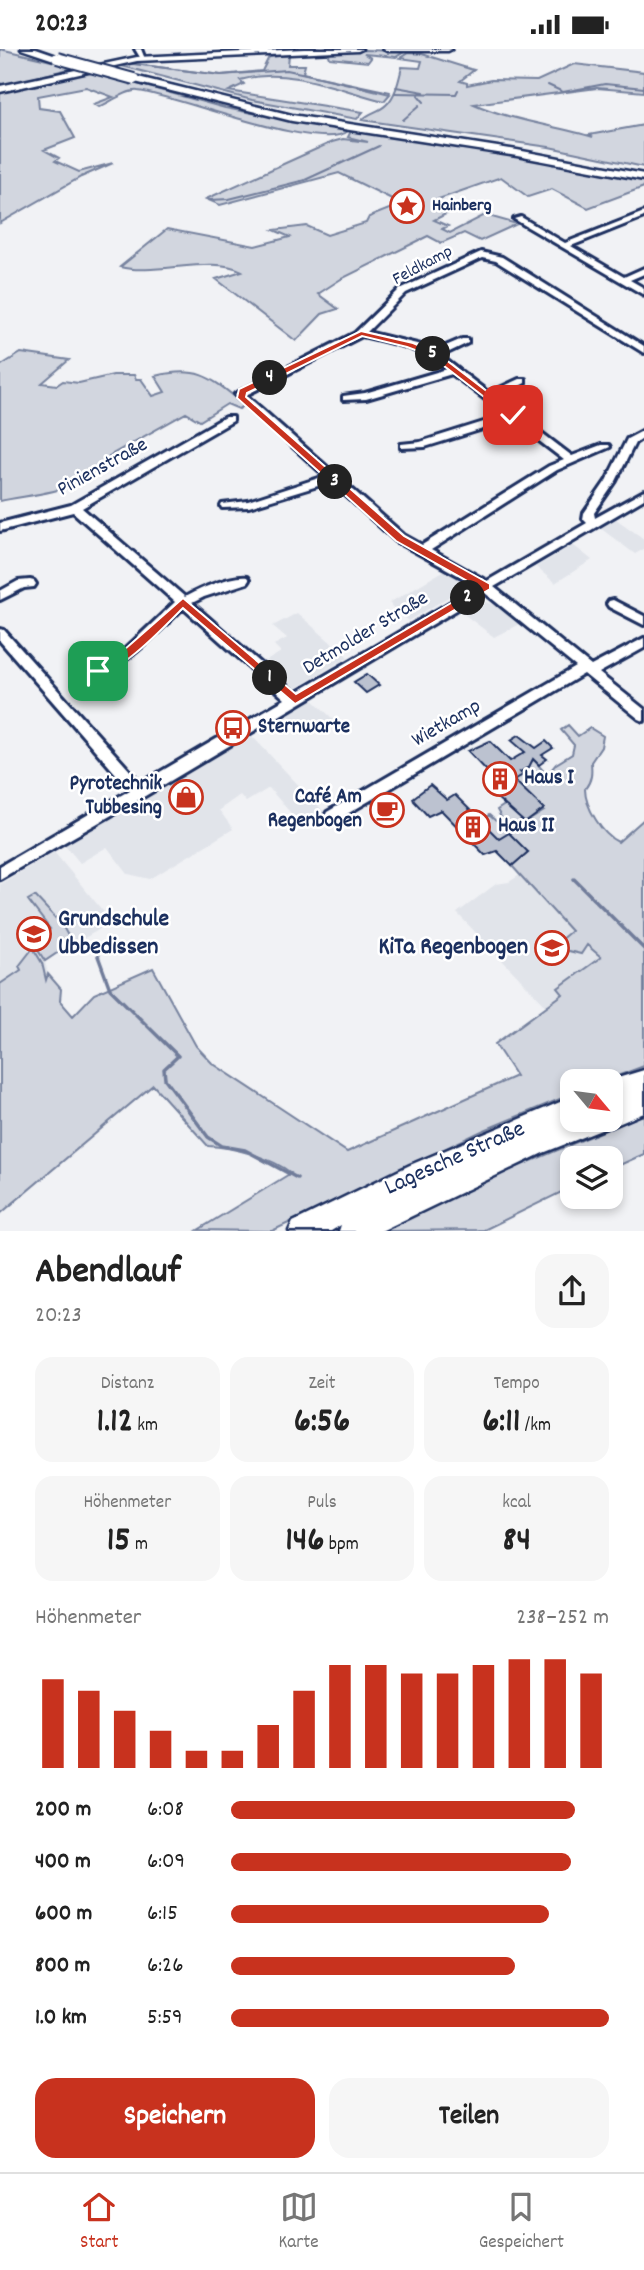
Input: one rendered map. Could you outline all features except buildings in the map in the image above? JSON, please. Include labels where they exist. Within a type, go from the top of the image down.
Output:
[{"type":"highway","points":[[26,49],[292,118],[543,157],[644,177]]},
{"type":"highway","points":[[47,49],[299,113],[531,149],[644,170]]},
{"type":"highway","points":[[623,1088],[644,1081]]},
{"type":"highway","points":[[623,1110],[644,1101]]},
{"type":"highway","name":"Lagesche Straße","points":[[302,1230],[419,1174],[560,1114]]},
{"type":"highway","name":"Lagesche Straße","points":[[352,1230],[568,1132]]},
{"type":"main road","points":[[0,89],[139,52],[238,57],[358,49]]},
{"type":"main road","points":[[387,49],[448,49]]},
{"type":"street","points":[[565,246],[644,214]]},
{"type":"street","points":[[518,219],[644,292]]},
{"type":"street","name":"Feldkamp","points":[[644,350],[533,279],[488,255],[471,259],[403,291],[361,333],[240,394],[400,538],[486,587],[644,716]]},
{"type":"street","points":[[623,280],[644,271]]},
{"type":"street","points":[[361,333],[410,345],[434,355],[569,459]]},
{"type":"street","points":[[434,355],[466,341]]},
{"type":"street","points":[[345,398],[366,396],[455,370]]},
{"type":"street","points":[[489,397],[522,381]]},
{"type":"street","points":[[405,446],[421,445],[513,415]]},
{"type":"street","name":"Pinienstraße","points":[[0,527],[75,508],[213,423],[229,419]]},
{"type":"street","points":[[596,523],[589,519],[589,513],[611,481],[631,441],[644,433]]},
{"type":"street","points":[[421,551],[569,459],[605,447]]},
{"type":"street","points":[[226,506],[249,504],[331,478]]},
{"type":"street","name":"Detmolder Straße","points":[[0,873],[486,587],[641,500]]},
{"type":"street","points":[[75,508],[295,700]]},
{"type":"street","points":[[98,671],[128,653],[183,602],[243,580]]},
{"type":"street","points":[[0,596],[22,584],[30,584]]},
{"type":"street","points":[[613,604],[644,621]]},
{"type":"street","points":[[0,632],[140,792]]},
{"type":"street","name":"Wietkamp","points":[[332,816],[587,670],[644,642]]},
{"type":"shaded area","points":[[0,49],[77,67],[4,85],[0,83]]},
{"type":"shaded area","points":[[328,52],[404,52],[396,57],[364,54],[371,58],[368,62],[330,58]]},
{"type":"shaded area","points":[[408,53],[422,54],[474,70],[460,81],[467,85],[491,80],[537,81],[574,64],[644,72],[644,92],[597,88],[474,104],[503,115],[593,137],[589,135],[644,125],[644,167],[549,147],[362,120],[389,101],[397,87],[402,67],[420,68],[422,61],[400,58]]},
{"type":"shaded area","points":[[289,55],[288,65],[305,65],[303,73],[390,94],[384,101],[313,81],[276,76],[240,80],[244,84],[229,91],[363,112],[357,119],[252,100],[118,65],[127,63],[221,75],[262,71],[269,57]]},
{"type":"shaded area","points":[[87,70],[225,108],[348,131],[333,136],[280,130],[138,91],[124,94],[99,107],[94,104],[113,97],[86,87],[38,96],[39,108],[60,111],[75,138],[44,150],[59,158],[55,161],[79,172],[113,163],[81,177],[0,223],[0,90]]},
{"type":"shaded area","points":[[351,131],[539,160],[644,181],[644,187],[588,208],[552,189],[528,197],[501,177],[433,201],[452,211],[434,220],[448,226],[442,229],[450,233],[485,215],[517,224],[480,241],[464,233],[441,243],[428,236],[341,279],[318,294],[338,309],[322,314],[296,341],[216,279],[242,271],[215,265],[149,269],[120,267],[167,229],[255,246],[290,237],[274,230],[307,226],[327,235],[366,223],[369,217],[402,204],[339,173],[220,205],[206,199],[332,142],[343,139],[368,142],[348,137]]},
{"type":"shaded area","points":[[21,353],[69,360],[42,383],[57,385],[63,381],[79,383],[113,375],[134,375],[136,379],[141,379],[153,396],[165,392],[155,376],[194,373],[213,381],[245,405],[239,409],[227,404],[200,421],[186,413],[109,456],[89,478],[45,493],[0,501],[0,366]]},
{"type":"shaded area","points":[[616,519],[644,539],[644,549],[635,554],[600,528]]},
{"type":"shaded area","points":[[573,545],[592,560],[555,583],[536,567]]},
{"type":"shaded area","points":[[445,570],[468,585],[409,621],[389,603]]},
{"type":"shaded area","points":[[487,602],[521,623],[494,637],[461,612],[476,603]]},
{"type":"shaded area","points":[[297,613],[348,657],[291,691],[261,664],[281,652],[274,645],[287,638],[273,626]]},
{"type":"shaded area","points":[[312,699],[334,720],[310,735],[287,714]]},
{"type":"shaded area","points":[[568,725],[578,736],[590,728],[603,736],[601,747],[591,762],[591,776],[585,789],[588,803],[606,833],[618,842],[644,819],[644,1066],[623,1074],[623,1069],[560,1069],[560,1099],[482,1131],[272,1231],[198,1230],[291,1173],[273,1162],[251,1154],[208,1146],[153,1085],[0,1214],[0,984],[21,970],[19,966],[33,948],[42,963],[46,980],[48,974],[61,989],[60,1001],[73,1016],[94,994],[153,968],[196,1046],[212,1063],[347,1152],[516,1076],[495,1044],[563,994],[558,988],[601,957],[587,945],[581,954],[564,950],[560,940],[571,931],[512,866],[528,852],[499,840],[479,821],[489,815],[496,821],[502,819],[497,810],[506,804],[525,823],[544,811],[513,778],[522,775],[518,770],[529,767],[529,763],[534,760],[547,775],[556,764],[572,754],[574,745],[561,730]]},
{"type":"shaded area","points":[[251,735],[324,812],[302,826],[269,788],[246,802],[240,795],[219,810],[233,829],[150,879],[128,874],[107,847],[80,863],[65,845]]},
{"type":"shaded area","points":[[54,852],[112,922],[45,961],[49,979],[17,1003],[0,1007],[0,884]]},
{"type":"shaded area","name":"KiTa Regenbogen","points":[[523,873],[601,957],[558,988],[563,993],[546,1006],[457,913],[496,884],[509,882]]},
{"type":"shaded area","points":[[35,896],[62,925],[72,943],[45,961],[32,941],[50,929],[28,900]]},
{"type":"shaded area","points":[[644,1114],[644,1154],[623,1164],[623,1146],[567,1146],[601,1132],[623,1132],[623,1123]]},
{"type":"shaded area","points":[[560,1149],[560,1193],[484,1230],[382,1231],[498,1175]]},
{"type":"waterway","points":[[126,63],[221,75],[287,70],[390,92]]},
{"type":"waterway","points":[[548,85],[563,92],[605,84],[644,88]]},
{"type":"waterway","points":[[396,87],[424,92]]},
{"type":"waterway","points":[[395,93],[456,94],[458,90]]},
{"type":"waterway","points":[[418,95],[424,102]]},
{"type":"waterway","points":[[403,120],[420,105]]},
{"type":"waterway","points":[[210,200],[229,199],[305,180],[379,146]]},
{"type":"waterway","points":[[574,879],[644,949]]},
{"type":"waterway","points":[[98,956],[110,989],[178,1056],[164,1069],[165,1079],[208,1137],[222,1146],[245,1150],[297,1178]]},
{"type":"place","name":"Hainberg","points":[[407,206]]},
{"type":"place","name":"Sternwarte","points":[[233,728]]},
{"type":"place","name":"Haus I","points":[[500,779]]},
{"type":"place","name":"Pyrotechnik Tubbesing","points":[[186,797]]},
{"type":"place","name":"Café Am Regenbogen","points":[[387,810]]},
{"type":"place","name":"Haus II","points":[[473,827]]},
{"type":"place","name":"Grundschule Ubbedissen","points":[[34,934]]},
{"type":"place","name":"KiTa Regenbogen","points":[[552,948]]},
{"type":"route","points":[[98,671],[128,653],[173,608],[183,602],[295,700],[486,587],[473,577],[400,538],[241,398],[242,391],[361,333],[424,349],[513,415]]}]
